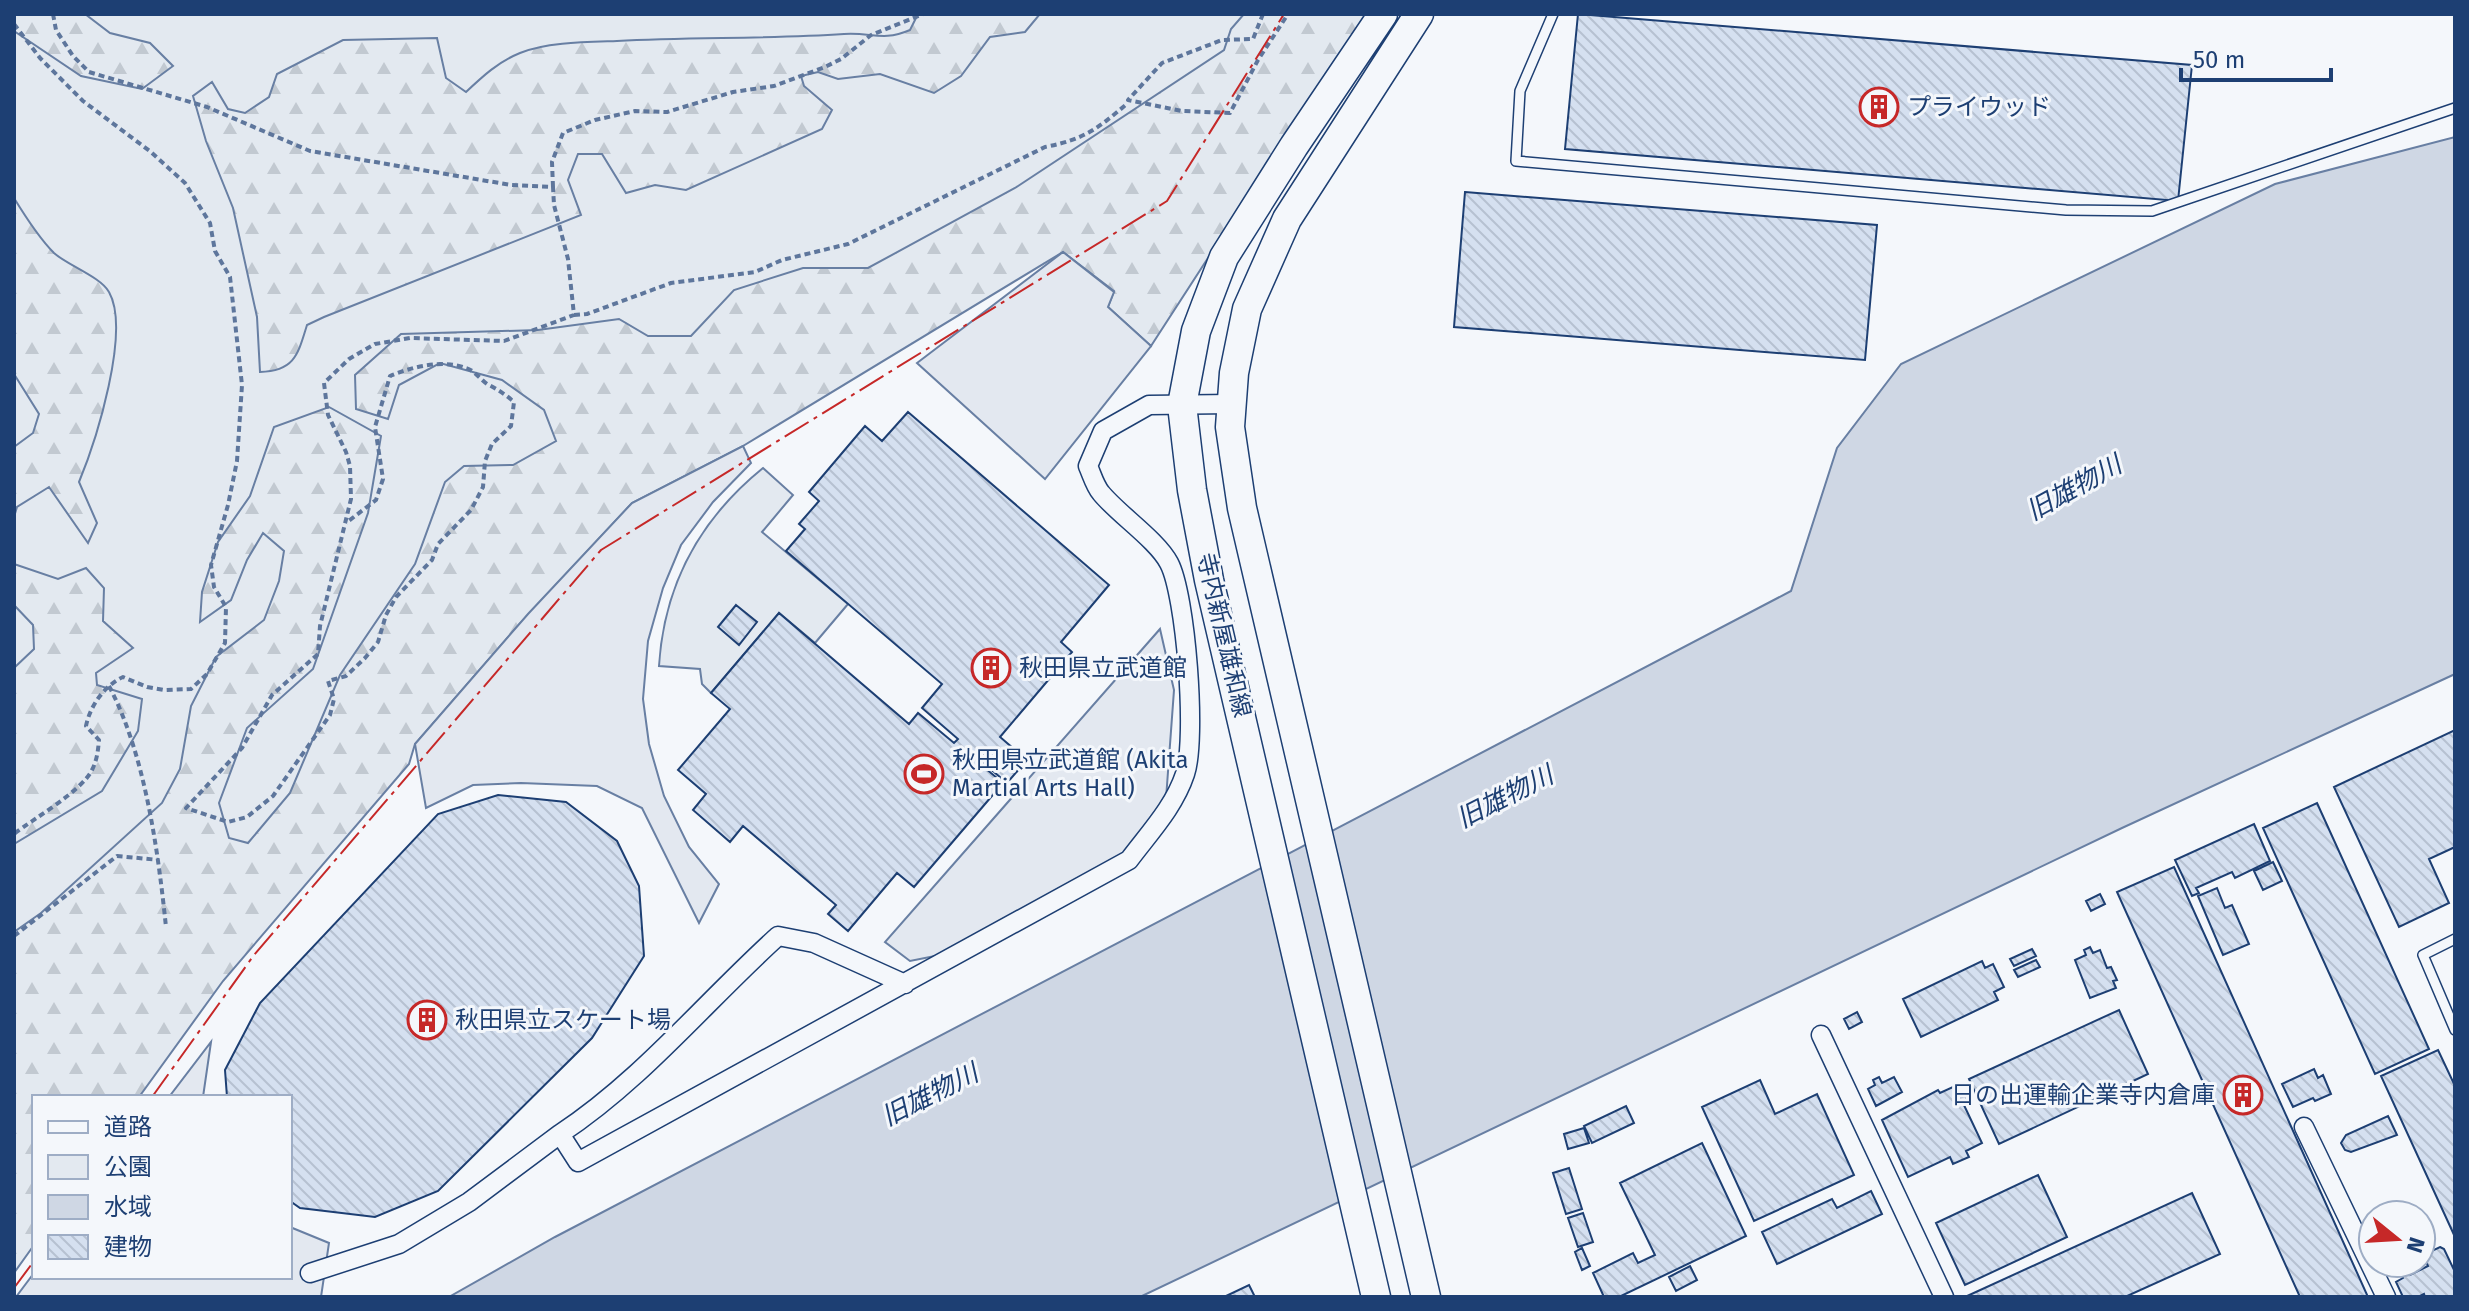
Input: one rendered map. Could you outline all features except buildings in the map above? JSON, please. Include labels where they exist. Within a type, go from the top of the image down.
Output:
[{"type":"main road","name":"寺内新屋雄和線","points":[[1376,1297],[1206,565],[1192,490],[1182,405],[1196,331],[1224,257],[1383,14]]},
{"type":"main road","name":"寺内新屋雄和線","points":[[1419,14],[1287,219],[1247,309],[1234,373],[1230,427],[1242,508],[1426,1297]]},
{"type":"street","points":[[560,1134],[578,1162],[1129,860],[1169,809],[1186,772],[1191,720],[1179,598],[1169,562],[1099,492],[1088,466],[1103,431],[1149,405],[1232,404]]},
{"type":"street","points":[[310,1273],[399,1244],[469,1202],[598,1109],[778,936],[814,943],[905,984]]},
{"type":"street","points":[[1821,1035],[1944,1297]]},
{"type":"street","points":[[2304,1127],[2386,1297]]},
{"type":"lane","points":[[1553,14],[1520,91],[1516,161],[2066,210],[2152,211],[2455,108]]},
{"type":"lane","points":[[2455,939],[2423,955],[2455,1030]]},
{"type":"path","points":[[53,14],[56,30],[73,56],[89,72],[207,107],[310,151],[511,185],[553,187]]},
{"type":"path","points":[[574,315],[568,259],[554,205],[552,162],[563,133],[595,120],[635,111],[667,112],[733,92],[774,86],[825,67],[878,31],[923,14]]},
{"type":"path","points":[[1263,14],[1253,39],[1222,40],[1162,63],[1128,100],[1182,111],[1230,113],[1258,60],[1288,14]]},
{"type":"path","points":[[14,24],[40,58],[83,101],[151,152],[185,183],[210,223],[215,251],[230,277],[242,385],[237,461],[211,565],[214,587],[226,607],[225,643],[207,674],[191,689],[164,690],[123,677],[109,686],[89,711],[86,726],[90,734],[99,740],[91,773],[81,784],[14,834]]},
{"type":"path","points":[[346,523],[376,500],[383,479],[375,427],[390,376],[412,367],[448,365],[468,368],[514,402],[511,426],[492,444],[485,461],[483,487],[471,510],[438,544],[432,560],[396,597],[386,615],[378,642],[346,676],[328,681],[334,699],[330,715],[273,796],[247,817],[228,822],[186,808],[242,748],[272,695],[318,654],[320,626],[351,499],[350,466],[328,415],[323,390],[324,383],[349,359],[375,344],[410,338],[504,341],[671,283],[755,272],[782,260],[848,244],[1045,147],[1070,142],[1096,131],[1128,103]]},
{"type":"path","points":[[109,686],[125,716],[159,860],[166,927]]},
{"type":"path","points":[[14,936],[117,856],[159,860]]},
{"type":"green space","points":[[14,14],[1303,14],[1300,23],[656,400],[286,852],[14,1015]]},
{"type":"green space","points":[[14,14],[85,14],[110,33],[150,43],[173,66],[142,89],[81,76],[14,31]]},
{"type":"green space","points":[[918,14],[1040,14],[1025,32],[990,37],[961,76],[934,93],[880,74],[838,79],[818,72],[801,76],[804,86],[832,110],[822,129],[686,190],[655,185],[626,193],[602,154],[578,154],[568,180],[581,215],[307,325],[301,344],[288,364],[260,372],[257,317],[233,208],[206,141],[193,96],[212,82],[228,109],[245,113],[269,97],[277,74],[343,40],[437,38],[446,78],[466,92],[505,61],[542,47],[581,42],[892,35],[910,30]]},
{"type":"green space","points":[[1244,14],[1366,14],[1151,346],[1108,307],[1114,291],[1063,252],[743,446],[632,503],[515,629],[415,744],[409,764],[223,981],[140,1095],[32,1095],[32,1248],[14,1273],[14,932],[41,913],[162,803],[180,769],[191,706],[216,657],[264,620],[279,581],[284,551],[263,533],[247,560],[231,600],[200,622],[202,592],[218,542],[250,496],[274,427],[329,407],[381,436],[368,513],[313,669],[247,728],[219,803],[229,838],[248,843],[290,793],[340,675],[415,564],[445,482],[464,466],[513,465],[556,441],[544,410],[502,380],[440,363],[399,385],[388,419],[356,409],[355,375],[401,334],[538,330],[619,319],[648,336],[691,336],[734,290],[803,268],[868,268],[1015,188],[1224,50],[1231,29]]},
{"type":"green space","points":[[14,198],[54,253],[105,287],[115,310],[114,358],[109,386],[79,482],[97,523],[88,543],[49,487],[17,507],[14,517],[14,447],[33,433],[39,414],[14,374]]},
{"type":"green space","points":[[763,468],[793,495],[762,532],[848,604],[815,643],[779,613],[711,693],[702,684],[700,669],[659,666],[668,608],[677,581],[704,532],[721,509]]},
{"type":"green space","points":[[14,564],[58,579],[86,568],[104,588],[103,621],[133,648],[96,673],[97,685],[142,699],[138,731],[102,791],[14,844],[14,668],[34,649],[33,625],[14,605]]},
{"type":"shaded area","points":[[1063,252],[1114,292],[1108,307],[1151,346],[1045,479],[917,363]]},
{"type":"shaded area","points":[[743,446],[751,463],[713,502],[681,545],[663,588],[648,641],[643,699],[649,744],[664,796],[689,847],[719,884],[699,923],[642,808],[597,786],[473,785],[426,808],[415,744],[528,614],[632,503]]},
{"type":"shaded area","points":[[1160,629],[1174,690],[1166,799],[1132,856],[945,954],[910,961],[885,942]]},
{"type":"shaded area","points":[[211,1042],[203,1095],[171,1095]]},
{"type":"shaded area","points":[[292,1228],[329,1243],[321,1297],[16,1297],[32,1276],[32,1279],[292,1279]]},
{"type":"water","name":"旧雄物川","points":[[2455,137],[2455,674],[2122,828],[1140,1297],[449,1297],[555,1237],[1791,591],[1837,448],[1901,364],[2275,184]]},
{"type":"power","points":[[153,1095],[254,955],[601,550],[1167,201],[1284,14]]},
{"type":"power","points":[[14,1288],[32,1264]]},
{"type":"place","name":"プライウッド","points":[[1879,107]]},
{"type":"place","name":"秋田県立武道館","points":[[991,668]]},
{"type":"place","name":"秋田県立武道館 (Akita Martial Arts Hall)","points":[[924,774]]},
{"type":"place","name":"秋田県立スケート場","points":[[427,1020]]},
{"type":"place","name":"日の出運輸企業寺内倉庫","points":[[2243,1095]]}]
